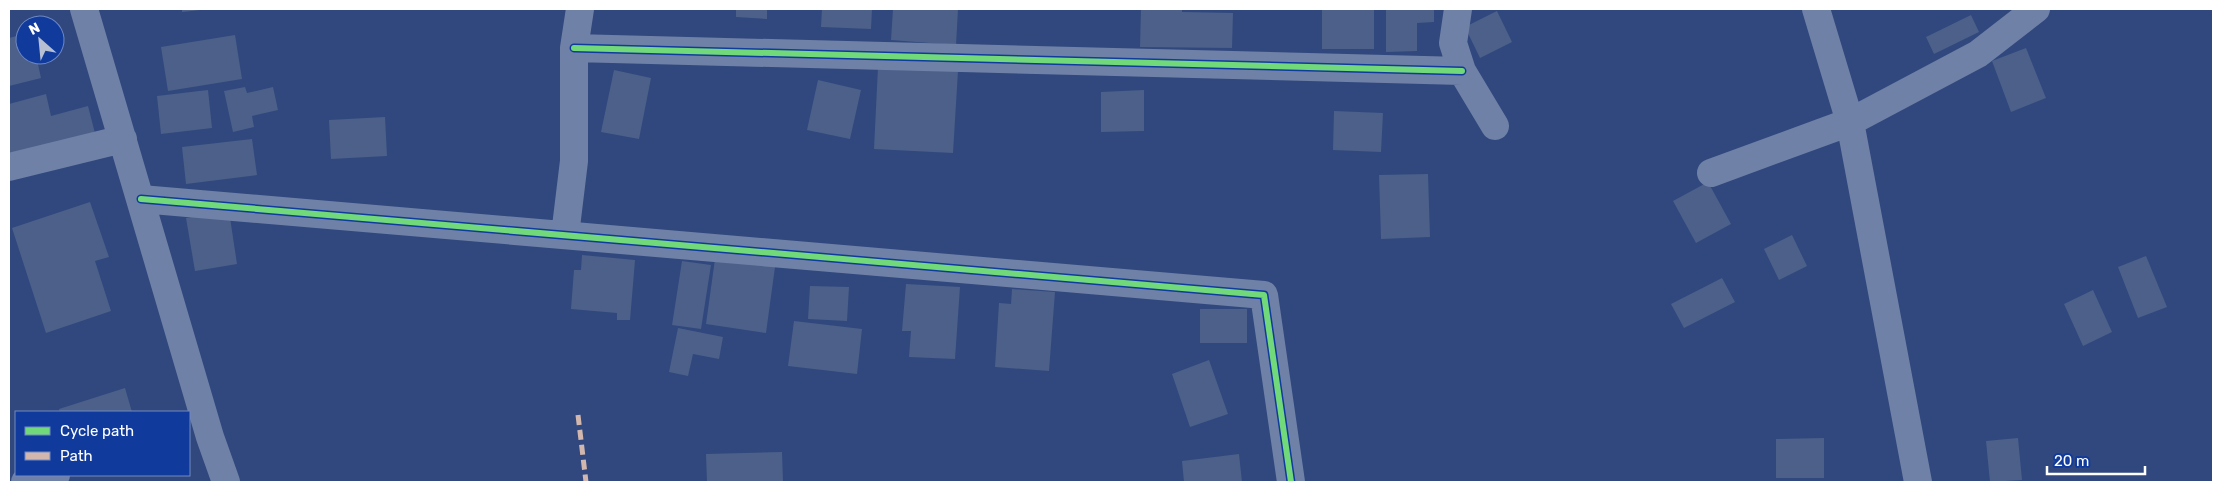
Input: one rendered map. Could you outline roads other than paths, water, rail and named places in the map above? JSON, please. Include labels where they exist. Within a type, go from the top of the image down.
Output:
[{"type":"street","points":[[84,9],[141,199],[199,440],[226,482]]},
{"type":"street","points":[[565,234],[574,161],[574,48],[580,9]]},
{"type":"street","points":[[1458,9],[1453,43],[1462,71],[1495,126]]},
{"type":"street","points":[[1816,9],[1850,122],[1918,482]]},
{"type":"street","points":[[1711,173],[1850,122],[1978,54],[2036,9]]},
{"type":"street","points":[[574,48],[1462,71]]},
{"type":"street","points":[[9,167],[123,139]]},
{"type":"street","points":[[141,199],[1264,295],[1291,482]]},
{"type":"street","points":[[25,482],[52,476]]}]
